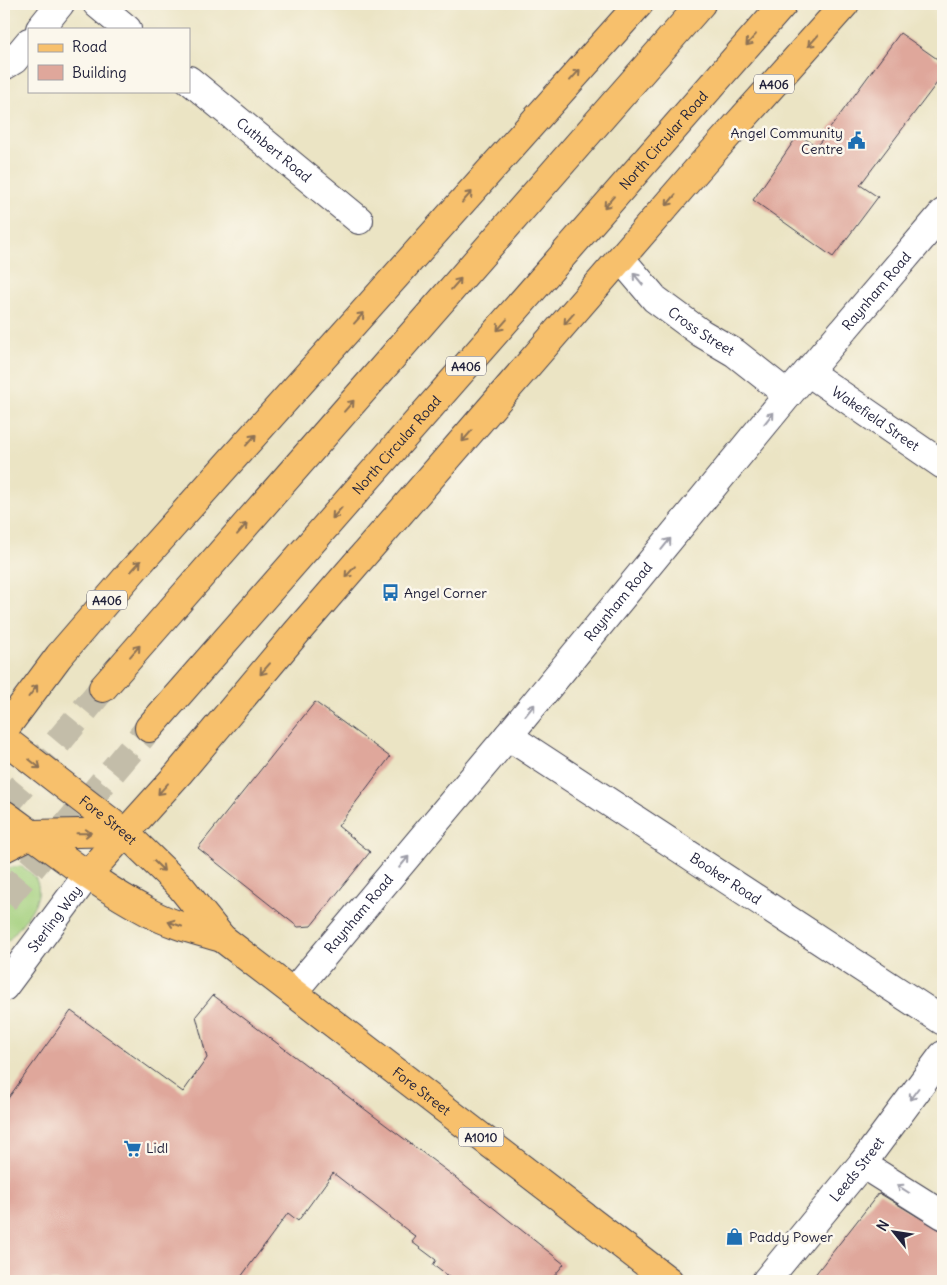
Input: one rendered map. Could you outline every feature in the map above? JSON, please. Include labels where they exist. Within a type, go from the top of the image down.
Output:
[{"type":"main road","name":"A406","points":[[4,730],[59,656],[134,569],[639,4]]},
{"type":"main road","points":[[103,688],[701,4]]},
{"type":"main road","name":"North Circular Road","points":[[149,728],[783,4]]},
{"type":"main road","name":"A406","points":[[88,874],[179,773],[291,639],[845,4]]},
{"type":"main road","name":"Fore Street","points":[[4,739],[124,832],[181,887],[222,938],[669,1281]]},
{"type":"main road","name":"Fore Street","points":[[4,814],[88,874],[150,914],[172,923],[222,938]]},
{"type":"main road","points":[[4,848],[32,834],[124,832]]},
{"type":"street","points":[[41,28],[60,4]]},
{"type":"street","points":[[97,4],[126,28]]},
{"type":"street","points":[[4,66],[14,60],[28,43]]},
{"type":"street","name":"Cuthbert Road","points":[[190,81],[359,220]]},
{"type":"street","name":"Raynham Road","points":[[293,992],[508,736],[788,395],[943,213]]},
{"type":"street","name":"Cross Street","points":[[621,259],[655,299],[701,333],[724,345],[788,395]]},
{"type":"street","name":"Wakefield Street","points":[[808,372],[943,465]]},
{"type":"street","name":"Booker Road","points":[[508,736],[943,1021]]},
{"type":"street","name":"Sterling Way","points":[[4,987],[88,874]]},
{"type":"street","name":"Leeds Street","points":[[766,1281],[862,1164],[943,1055]]},
{"type":"street","points":[[862,1164],[943,1215]]},
{"type":"green space","points":[[20,866],[33,875],[38,883],[38,892],[32,910],[8,941],[4,937],[4,893],[14,881],[4,869]]},
{"type":"building","name":"Angel Community Centre","points":[[900,33],[943,63],[943,75],[860,185],[878,197],[833,257],[753,200],[798,135],[817,146]]},
{"type":"building","points":[[315,702],[390,757],[338,826],[370,852],[311,926],[298,927],[198,848]]},
{"type":"building","name":"Lidl","points":[[213,995],[451,1174],[564,1264],[550,1281],[454,1281],[433,1265],[436,1260],[412,1242],[416,1237],[333,1173],[298,1221],[288,1213],[238,1281],[4,1281],[4,1104],[71,1011],[183,1092],[207,1058],[196,1016]]},
{"type":"building","points":[[879,1193],[943,1232],[943,1281],[810,1281]]},
{"type":"tunnel","points":[[4,807],[103,688]]},
{"type":"tunnel","points":[[4,900],[149,728]]},
{"type":"place","name":"Angel Community Centre","points":[[857,141]]},
{"type":"place","name":"Angel Corner","points":[[390,593]]},
{"type":"place","name":"Lidl","points":[[132,1148]]},
{"type":"place","name":"Paddy Power","points":[[735,1237]]}]
